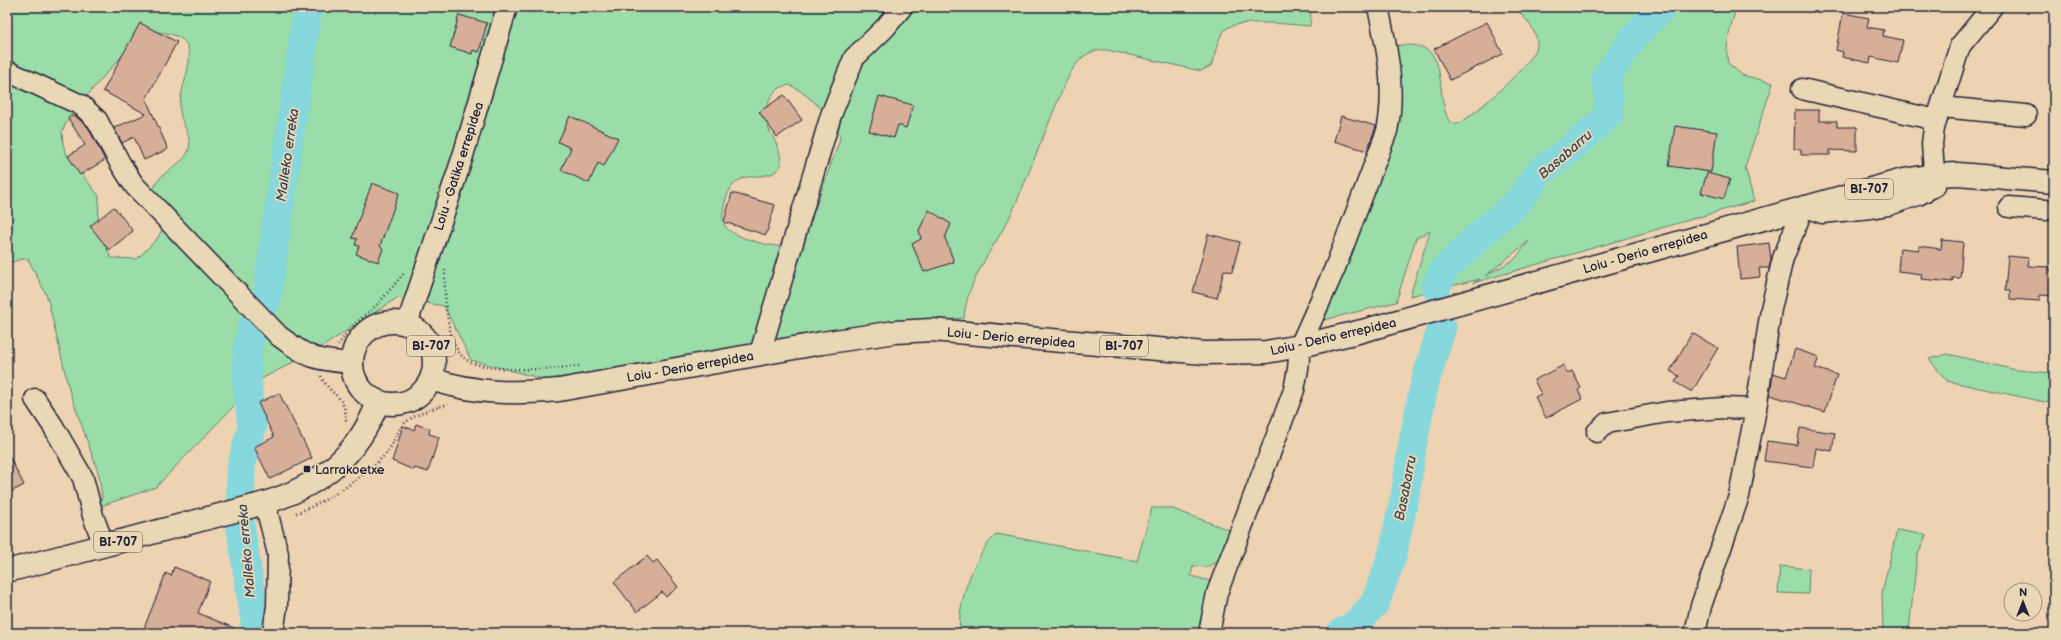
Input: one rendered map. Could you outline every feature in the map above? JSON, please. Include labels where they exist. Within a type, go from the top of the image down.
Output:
[{"type":"main road","name":"Loiu - Derio errepidea","points":[[431,378],[456,387],[481,392],[525,393],[559,390],[760,354],[895,332],[932,330],[1205,353],[1266,352],[1300,346],[1362,331],[1804,206],[1903,180],[1935,175],[1987,175],[2051,182]]},
{"type":"main road","name":"BI-707","points":[[7,571],[291,495],[332,469],[361,437],[370,423],[378,402],[391,404],[403,403],[415,398],[425,389],[431,378],[434,362],[431,346],[425,336],[407,324],[394,321],[381,323],[369,329],[359,338],[353,350],[351,363]]},
{"type":"main road","points":[[351,363],[353,375],[359,386],[367,396],[378,402]]},
{"type":"street","name":"Loiu - Gatika errepidea","points":[[407,324],[462,159],[508,7]]},
{"type":"street","points":[[760,354],[831,114],[854,58],[885,28],[902,7]]},
{"type":"street","points":[[1209,633],[1217,593],[1294,390],[1300,346],[1335,268],[1387,131],[1392,111],[1392,93],[1384,33],[1378,7]]},
{"type":"street","points":[[1935,175],[1932,144],[1938,113],[1960,46],[1992,7]]},
{"type":"street","points":[[7,71],[81,106],[97,120],[134,185],[279,336],[303,354],[322,360],[351,363]]},
{"type":"street","points":[[1802,89],[1938,113],[2026,115]]},
{"type":"street","points":[[2009,207],[2050,211],[2051,182]]},
{"type":"street","points":[[1695,633],[1701,606],[1739,496],[1756,409],[1771,309],[1783,258],[1804,206]]},
{"type":"street","points":[[35,399],[53,426],[83,478],[93,516],[104,545]]},
{"type":"street","points":[[1597,432],[1607,423],[1667,412],[1724,408],[1756,409]]},
{"type":"street","points":[[258,505],[278,554],[277,606],[273,633]]},
{"type":"path","points":[[446,265],[446,311],[450,331],[462,356],[471,362],[508,369],[580,365]]},
{"type":"path","points":[[345,428],[347,412],[344,404],[323,380],[318,369],[325,350],[336,346],[362,316],[382,299],[407,269]]},
{"type":"path","points":[[292,515],[322,502],[370,468],[393,446],[404,424],[430,409],[453,403]]},
{"type":"green space","points":[[7,7],[1311,7],[1310,26],[1278,23],[1251,23],[1239,24],[1230,27],[1224,31],[1219,39],[1211,66],[1201,71],[1107,50],[1092,52],[1080,60],[1065,84],[1014,208],[977,275],[966,303],[964,318],[819,333],[547,380],[471,360],[444,306],[397,298],[319,349],[259,380],[156,487],[98,507],[102,498],[99,475],[69,389],[47,296],[28,259],[21,259],[7,264]],"holes":[[[156,32],[174,35],[184,41],[189,50],[189,61],[180,111],[188,136],[189,147],[185,157],[164,174],[156,184],[154,190],[155,200],[163,229],[156,240],[137,259],[111,258],[98,229],[99,196],[67,155],[63,144],[62,132],[76,108],[128,49]],[[789,85],[812,100],[828,116],[838,132],[840,139],[807,231],[795,242],[785,246],[779,246],[753,241],[735,234],[725,226],[723,212],[725,202],[731,188],[738,181],[745,178],[769,175],[775,172],[781,165],[778,147],[768,126],[766,109],[775,91]]]},
{"type":"green space","points":[[1514,7],[1736,7],[1727,49],[1728,63],[1742,75],[1773,83],[1745,167],[1754,201],[1473,283],[1480,279],[1410,296],[1430,231],[1416,238],[1396,302],[1324,320],[1389,153],[1393,46],[1413,45],[1426,49],[1433,57],[1438,67],[1444,107],[1449,121],[1456,124],[1460,123],[1478,110],[1516,75],[1534,53],[1537,46],[1537,40],[1533,29]],"holes":[[[1529,241],[1515,259],[1485,276]]]},
{"type":"green space","points":[[1948,354],[2016,370],[2054,373],[2054,404],[1947,381],[1929,359]]},
{"type":"green space","points":[[1152,508],[1170,508],[1232,531],[1223,558],[1207,567],[1193,566],[1191,576],[1214,582],[1200,633],[960,633],[961,608],[969,580],[981,553],[997,534],[1137,561]]},
{"type":"green space","points":[[1897,530],[1926,535],[1917,557],[1909,630],[1913,633],[1883,633],[1882,592]]},
{"type":"green space","points":[[1780,566],[1809,569],[1808,594],[1778,593]]},
{"type":"building","points":[[1843,13],[1869,18],[1867,27],[1884,30],[1883,36],[1903,40],[1898,63],[1871,57],[1870,63],[1842,57],[1843,52],[1836,50]]},
{"type":"building","points":[[459,15],[487,23],[479,52],[473,50],[472,54],[450,47]]},
{"type":"building","points":[[1487,22],[1503,54],[1450,80],[1434,49]]},
{"type":"building","points":[[140,23],[177,42],[146,99],[168,149],[144,160],[134,137],[122,143],[114,128],[146,114],[103,91]]},
{"type":"building","points":[[784,95],[802,120],[777,137],[759,112]]},
{"type":"building","points":[[879,96],[913,105],[906,128],[898,125],[894,138],[869,131]]},
{"type":"building","points":[[1795,110],[1819,110],[1819,121],[1837,121],[1837,127],[1857,127],[1857,151],[1830,150],[1830,155],[1801,155],[1801,149],[1794,149]]},
{"type":"building","points":[[74,115],[88,127],[105,160],[80,175],[68,156],[85,145],[68,118]]},
{"type":"building","points":[[570,116],[618,138],[604,166],[598,163],[589,183],[561,170],[571,148],[558,142]]},
{"type":"building","points":[[1341,116],[1376,126],[1367,151],[1334,141]]},
{"type":"building","points":[[1675,126],[1717,132],[1711,172],[1669,166]]},
{"type":"building","points":[[1707,173],[1730,179],[1724,199],[1701,193]]},
{"type":"building","points":[[372,183],[399,193],[380,246],[383,249],[378,262],[356,254],[359,246],[355,245],[357,239],[352,238]]},
{"type":"building","points":[[732,193],[775,205],[766,235],[724,222]]},
{"type":"building","points":[[114,207],[133,231],[109,250],[90,226]]},
{"type":"building","points":[[929,210],[951,224],[945,238],[954,262],[924,272],[912,244],[921,239],[919,230]]},
{"type":"building","points":[[1208,234],[1240,242],[1232,272],[1224,270],[1217,298],[1193,292]]},
{"type":"building","points":[[1942,240],[1963,242],[1960,278],[1952,278],[1953,282],[1921,279],[1922,274],[1898,271],[1900,248],[1919,250],[1919,246],[1941,249]]},
{"type":"building","points":[[1769,243],[1771,260],[1769,268],[1759,268],[1760,277],[1740,279],[1737,247]]},
{"type":"building","points":[[2008,256],[2029,258],[2028,266],[2050,267],[2050,271],[2054,271],[2054,296],[2040,295],[2040,301],[2010,299],[2010,291],[2005,291]]},
{"type":"building","points":[[1692,333],[1718,348],[1692,392],[1675,382],[1679,376],[1670,371]]},
{"type":"building","points":[[1795,349],[1819,357],[1815,368],[1837,375],[1825,412],[1770,395],[1773,373],[1786,377]]},
{"type":"building","points":[[1564,365],[1567,373],[1572,371],[1581,388],[1578,390],[1582,399],[1546,418],[1535,397],[1541,394],[1534,380]]},
{"type":"building","points":[[279,393],[312,458],[270,479],[254,447],[274,437],[258,403]]},
{"type":"building","points":[[416,424],[430,429],[429,434],[439,437],[428,472],[415,468],[414,470],[392,461],[403,426],[414,430]]},
{"type":"building","points":[[1800,428],[1835,433],[1832,451],[1816,448],[1813,467],[1764,461],[1767,441],[1797,445]]},
{"type":"building","points":[[7,452],[24,485],[7,494]]},
{"type":"building","points":[[647,556],[653,563],[657,560],[678,587],[666,597],[662,592],[637,612],[614,582]]},
{"type":"building","points":[[174,567],[210,581],[198,613],[246,633],[142,633],[166,573],[171,576]]},
{"type":"waterway","name":"Malleko erreka","points":[[266,303],[308,7]]},
{"type":"waterway","name":"Basabarru","points":[[1436,287],[1444,270],[1491,225],[1515,205],[1540,172],[1579,142],[1609,115],[1609,99],[1606,78],[1634,37],[1663,7]]},
{"type":"waterway","name":"Malleko erreka","points":[[252,327],[247,354],[247,380],[252,428],[241,467],[240,524],[255,620],[255,633]]},
{"type":"waterway","name":"Basabarru","points":[[1341,633],[1357,623],[1375,603],[1392,556],[1405,496],[1412,447],[1425,382],[1442,327]]},
{"type":"place","name":"Larrakoetxe","points":[[307,469]]}]
